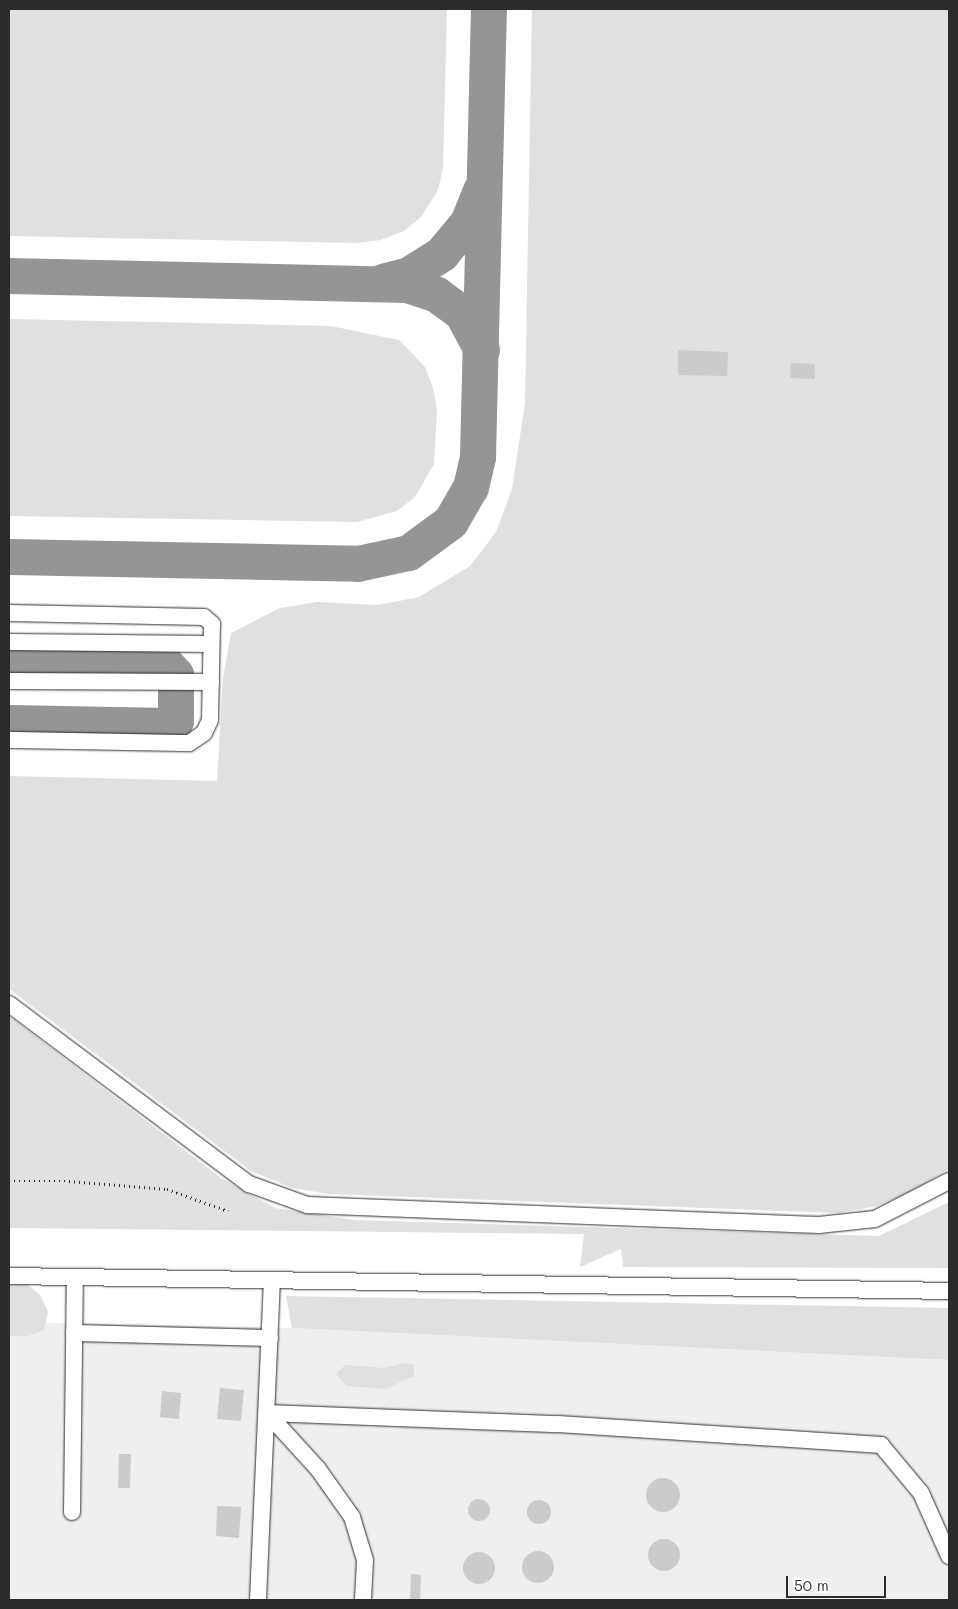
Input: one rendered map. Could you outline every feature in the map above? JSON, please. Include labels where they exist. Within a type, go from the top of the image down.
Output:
[{"type":"street","points":[[9,614],[204,617],[212,624],[210,720],[204,732],[189,743],[9,740]]},
{"type":"street","points":[[9,642],[212,644]]},
{"type":"street","points":[[9,681],[210,682]]},
{"type":"street","points":[[9,1004],[250,1184],[307,1205],[819,1225],[875,1219],[949,1181]]},
{"type":"street","points":[[9,1276],[949,1291]]},
{"type":"street","points":[[72,1512],[75,1277]]},
{"type":"street","points":[[258,1600],[272,1281]]},
{"type":"street","points":[[74,1333],[270,1338]]},
{"type":"street","points":[[266,1413],[558,1424],[881,1445],[921,1493],[949,1556]]},
{"type":"street","points":[[266,1413],[318,1469],[352,1517],[365,1560],[363,1600]]},
{"type":"path","points":[[9,1181],[70,1181],[168,1189],[228,1211]]},
{"type":"shaded area","points":[[9,9],[447,9],[443,168],[438,190],[421,217],[404,231],[381,240],[357,243],[9,236]]},
{"type":"shaded area","points":[[532,9],[949,9],[949,1169],[911,1192],[877,1206],[839,1213],[329,1194],[292,1188],[251,1171],[9,989],[9,776],[217,781],[223,678],[231,633],[280,608],[317,602],[378,605],[419,597],[470,566],[496,532],[512,489],[525,403]]},
{"type":"shaded area","points":[[9,319],[331,326],[399,340],[425,367],[433,388],[437,410],[434,464],[415,497],[397,511],[357,522],[9,516]]},
{"type":"shaded area","points":[[9,1016],[221,1178],[275,1208],[355,1220],[879,1236],[949,1202],[949,1268],[623,1267],[621,1249],[580,1267],[584,1234],[9,1228]]},
{"type":"shaded area","points":[[9,1283],[26,1283],[41,1296],[48,1312],[44,1330],[28,1336],[9,1336]]},
{"type":"shaded area","points":[[286,1296],[949,1308],[949,1360],[292,1328]]},
{"type":"shaded area","points":[[9,1322],[292,1328],[949,1360],[949,1600],[9,1600]]},
{"type":"shaded area","points":[[404,1363],[414,1365],[414,1376],[385,1389],[347,1386],[336,1374],[345,1365],[384,1368]]},
{"type":"building","points":[[678,350],[728,352],[727,376],[678,375]]},
{"type":"building","points":[[791,363],[815,364],[815,379],[790,378]]},
{"type":"building","points":[[220,1388],[244,1390],[241,1421],[217,1419]]},
{"type":"building","points":[[162,1391],[181,1393],[179,1419],[160,1417]]},
{"type":"building","points":[[119,1454],[131,1454],[130,1488],[118,1488]]},
{"type":"building","points":[[663,1478],[670,1479],[675,1483],[679,1488],[679,1502],[675,1507],[670,1511],[663,1512],[656,1511],[651,1507],[647,1502],[646,1495],[647,1488],[651,1483],[656,1479]]},
{"type":"building","points":[[479,1499],[487,1502],[490,1510],[487,1518],[479,1521],[471,1518],[468,1510],[471,1502]]},
{"type":"building","points":[[539,1500],[547,1504],[551,1512],[547,1520],[539,1524],[531,1520],[527,1512],[531,1504]]},
{"type":"building","points":[[217,1506],[241,1507],[239,1538],[216,1536]]},
{"type":"building","points":[[664,1539],[676,1543],[680,1555],[676,1567],[664,1571],[652,1567],[648,1555],[652,1543]]},
{"type":"building","points":[[538,1551],[544,1552],[549,1556],[553,1561],[553,1573],[549,1578],[544,1582],[538,1583],[532,1582],[527,1578],[523,1573],[522,1567],[523,1561],[527,1556],[532,1552]]},
{"type":"building","points":[[479,1552],[485,1553],[490,1557],[494,1562],[494,1574],[490,1579],[485,1583],[479,1584],[473,1583],[468,1579],[464,1574],[463,1568],[464,1562],[468,1557],[473,1553]]},
{"type":"building","points":[[411,1574],[421,1575],[420,1600],[410,1600]]},
{"type":"taxiway","points":[[9,557],[358,564],[409,553],[451,522],[471,488],[478,457],[489,9]]},
{"type":"taxiway","points":[[383,282],[409,275],[442,254],[468,223],[481,191]]},
{"type":"taxiway","points":[[9,276],[407,285],[437,295],[462,313],[482,350]]},
{"type":"taxiway","points":[[9,660],[165,663],[176,675],[176,721],[168,726],[9,723]]}]
